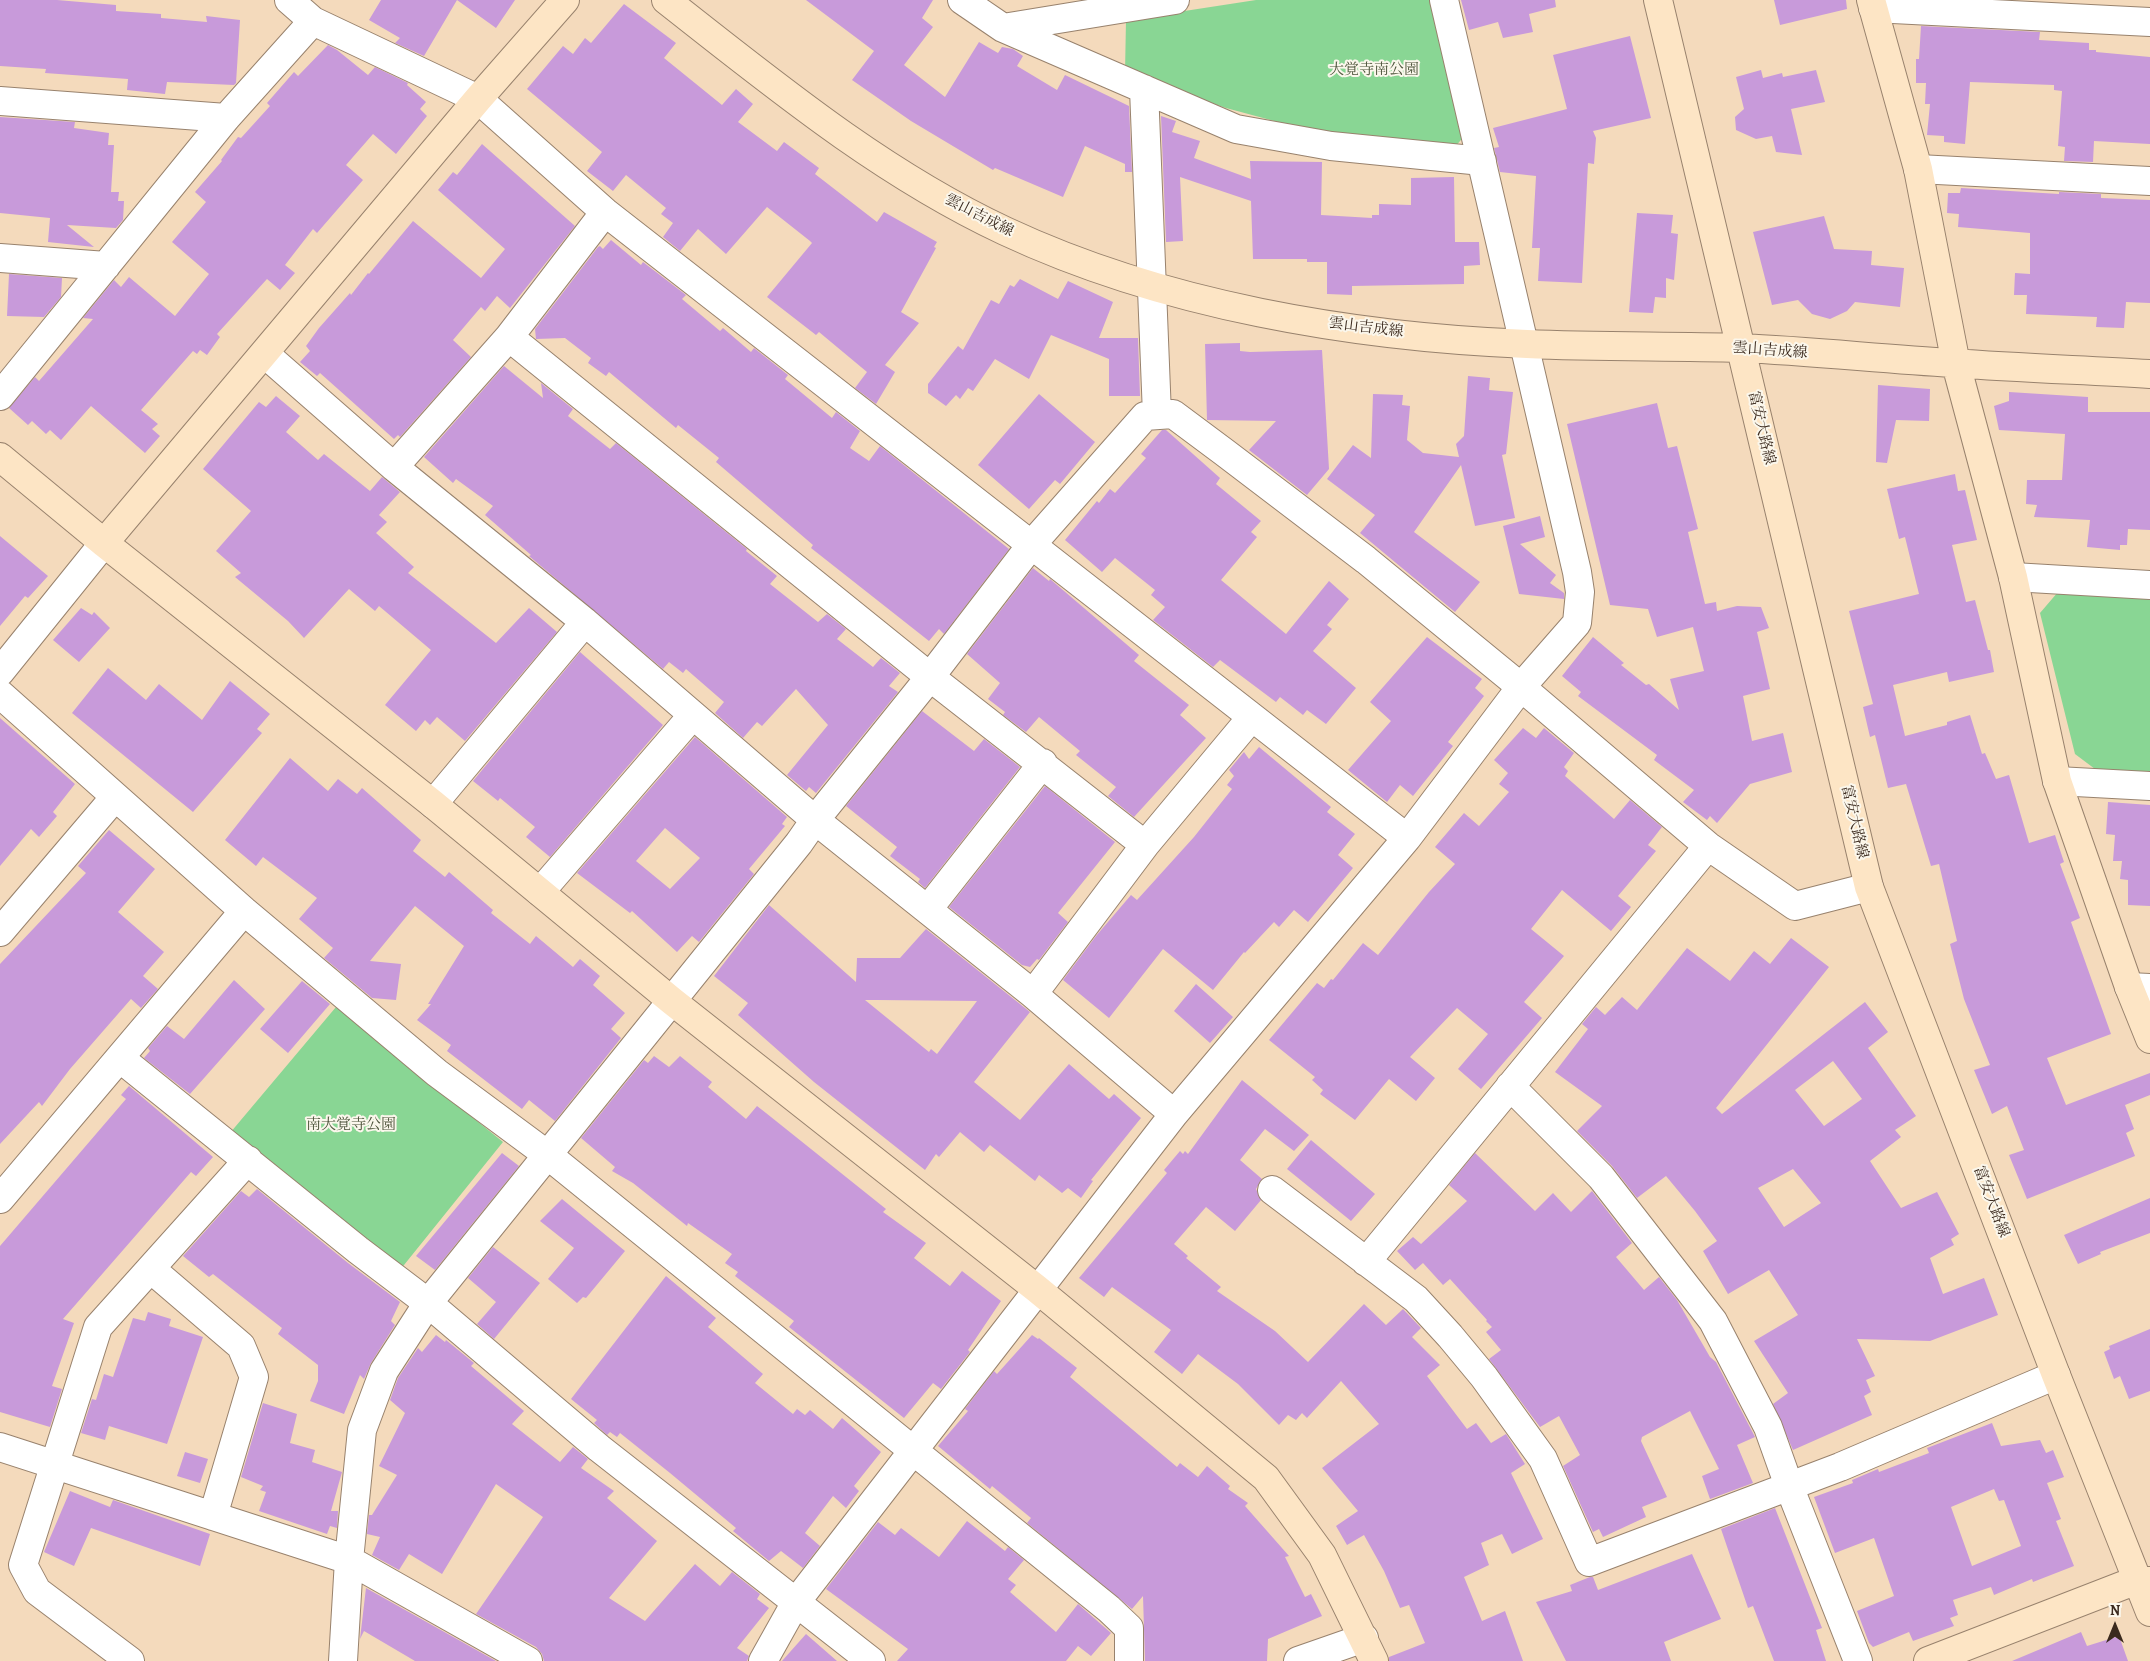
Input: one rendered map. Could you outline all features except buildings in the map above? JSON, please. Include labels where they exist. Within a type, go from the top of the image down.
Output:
[{"type":"street","points":[[289,0],[313,21],[478,99],[606,212],[1032,544],[1251,718],[1407,838]]},
{"type":"street","points":[[0,672],[104,543],[478,99],[565,0]]},
{"type":"street","name":"雲山吉成線","points":[[666,0],[886,166],[1004,231],[1109,273],[1248,310],[1318,323],[1389,332],[1524,344],[1743,348],[1956,364],[2150,374]]},
{"type":"street","points":[[962,0],[1003,28],[1236,129],[1331,146],[1482,161]]},
{"type":"street","points":[[1003,28],[1175,0]]},
{"type":"street","points":[[763,1661],[796,1602],[1174,1114],[1407,838],[1521,687],[1577,623],[1580,592],[1444,0]]},
{"type":"street","name":"富安大路線","points":[[1658,0],[1743,348],[1869,887],[2056,1375],[2144,1581],[2150,1612]]},
{"type":"street","points":[[2150,22],[1872,4],[1918,169],[1956,364],[2013,577],[2057,781],[2140,987],[2150,1039]]},
{"type":"street","points":[[0,396],[226,118],[313,21]]},
{"type":"street","points":[[1144,89],[1157,415]]},
{"type":"street","points":[[0,101],[226,118]]},
{"type":"street","points":[[1918,169],[2150,181]]},
{"type":"street","points":[[394,467],[509,337],[606,212]]},
{"type":"street","points":[[0,258],[106,266]]},
{"type":"street","points":[[509,337],[930,677],[1043,763],[1145,845]]},
{"type":"street","points":[[265,354],[394,467],[585,622],[815,820],[1033,994],[1174,1114]]},
{"type":"street","points":[[343,1661],[349,1560],[362,1430],[384,1371],[428,1302],[549,1156],[800,843],[815,820],[930,677],[1032,544],[1145,416],[1173,414],[1224,452],[1366,560],[1521,687],[1708,846],[1795,906],[1869,887]]},
{"type":"street","points":[[0,457],[104,543],[433,804],[672,1001],[1037,1290],[1266,1478],[1322,1555],[1369,1650],[1298,1661]]},
{"type":"street","points":[[2013,577],[2150,584]]},
{"type":"street","points":[[433,804],[585,622]]},
{"type":"street","points":[[0,694],[244,911],[436,1073],[549,1156],[1129,1628],[1129,1661]]},
{"type":"street","points":[[540,892],[693,715]]},
{"type":"street","points":[[1033,994],[1145,845],[1251,718]]},
{"type":"street","points":[[928,909],[1043,763]]},
{"type":"street","points":[[2057,781],[2150,786]]},
{"type":"street","points":[[0,932],[114,796]]},
{"type":"street","points":[[1366,1262],[1708,846]]},
{"type":"street","points":[[0,1199],[121,1059],[244,911]]},
{"type":"street","points":[[121,1059],[358,1250],[428,1302],[599,1448],[871,1661]]},
{"type":"street","points":[[1510,1086],[1601,1177],[1713,1321],[1768,1426],[1789,1486],[1858,1661]]},
{"type":"street","points":[[130,1661],[37,1591],[23,1565],[98,1327],[248,1160]]},
{"type":"street","points":[[1272,1190],[1416,1299],[1484,1377],[1543,1459],[1589,1562],[1849,1463],[2056,1375]]},
{"type":"street","points":[[151,1269],[241,1346],[254,1377],[213,1516]]},
{"type":"street","points":[[0,1447],[349,1560],[528,1661]]},
{"type":"street","points":[[1928,1661],[2144,1581]]},
{"type":"green space","name":"大覚寺南公園","points":[[1256,0],[1432,0],[1465,135],[1455,147],[1304,129],[1226,108],[1125,73],[1126,20]]},
{"type":"green space","points":[[2058,592],[2150,597],[2150,772],[2095,769],[2075,754],[2040,613]]},
{"type":"green space","name":"南大覚寺公園","points":[[336,1007],[503,1142],[400,1270],[230,1133]]}]
